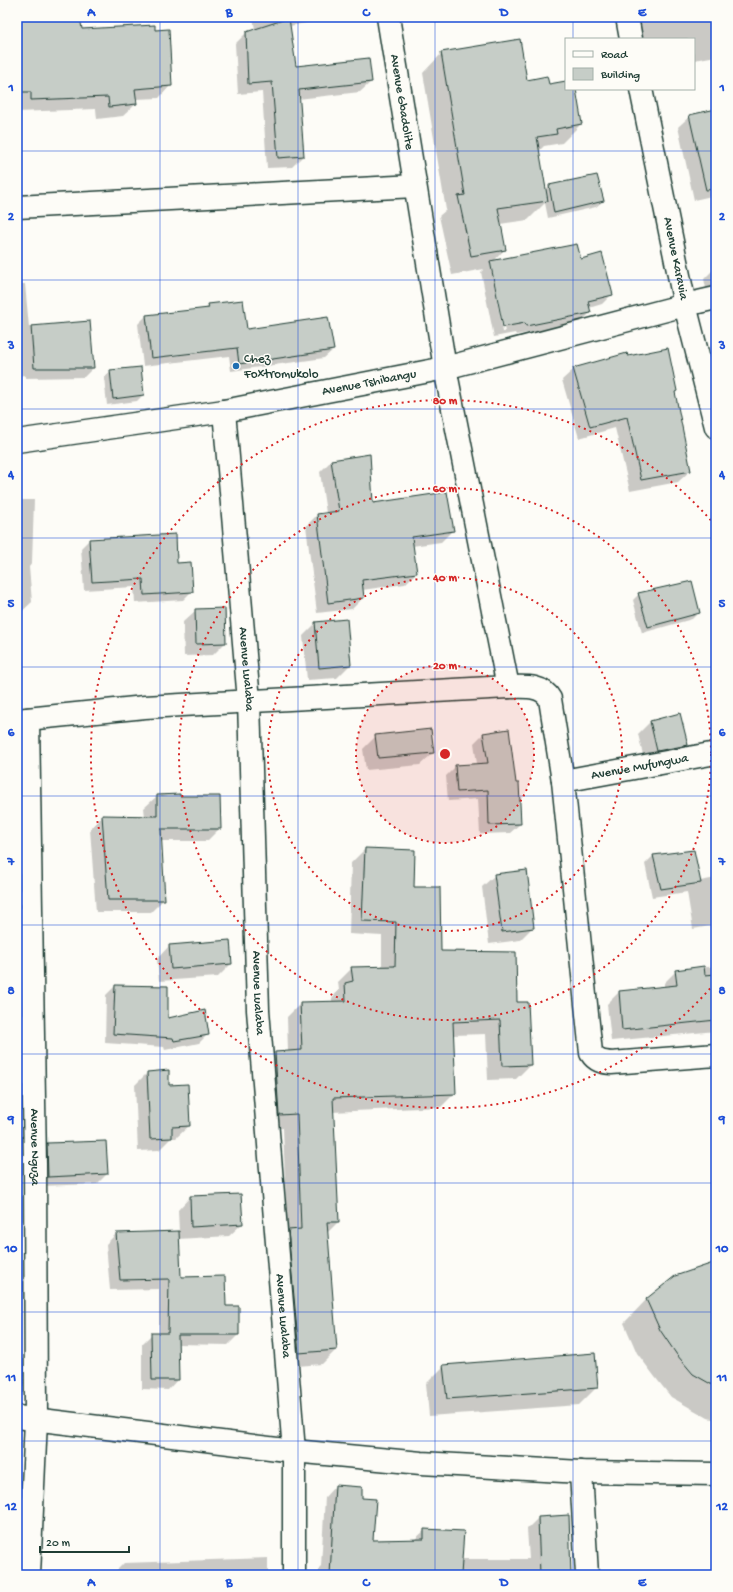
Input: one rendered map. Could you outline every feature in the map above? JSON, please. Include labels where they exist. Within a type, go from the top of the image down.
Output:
[{"type":"street","name":"Avenue Gbadolite","points":[[388,17],[445,368],[508,687]]},
{"type":"street","points":[[627,17],[631,38]]},
{"type":"street","name":"Avenue Karavia","points":[[641,90],[685,305],[716,427]]},
{"type":"street","points":[[17,208],[415,186]]},
{"type":"street","name":"Avenue Tshibangu","points":[[17,441],[224,411],[445,368],[716,298]]},
{"type":"street","name":"Avenue Lualaba","points":[[224,411],[248,701],[258,1010],[294,1451],[294,1575]]},
{"type":"street","points":[[22,719],[145,707],[508,687],[538,688],[547,693],[550,699],[563,781],[591,1053],[602,1062],[611,1063],[716,1054]]},
{"type":"street","name":"Avenue Nguza","points":[[22,719],[29,1575]]},
{"type":"street","name":"Avenue Mufungwa","points":[[563,781],[716,753]]},
{"type":"street","points":[[27,1418],[294,1451],[421,1463],[581,1472],[716,1474]]},
{"type":"street","points":[[581,1472],[587,1575]]},
{"type":"building","points":[[17,17],[80,17],[82,29],[155,25],[155,30],[169,29],[172,86],[135,89],[137,104],[109,107],[108,97],[31,100],[31,92],[17,92]]},
{"type":"building","points":[[289,18],[296,66],[369,58],[372,82],[299,90],[304,156],[278,158],[272,82],[248,84],[246,32]]},
{"type":"building","points":[[520,39],[527,80],[547,76],[549,84],[565,81],[565,90],[576,90],[582,124],[556,129],[557,134],[537,137],[548,201],[498,208],[506,250],[471,256],[458,196],[465,195],[441,52]]},
{"type":"building","points":[[716,109],[716,189],[706,190],[689,115]]},
{"type":"building","points":[[597,175],[604,201],[554,213],[549,185]]},
{"type":"building","points":[[577,244],[581,259],[602,253],[613,295],[588,301],[591,313],[526,326],[525,323],[503,327],[490,261]]},
{"type":"building","points":[[243,300],[247,329],[328,317],[334,350],[239,364],[237,348],[151,358],[146,315],[209,308],[208,304]]},
{"type":"building","points":[[90,321],[94,368],[34,368],[31,326]]},
{"type":"building","points":[[668,348],[677,391],[675,392],[691,471],[641,480],[627,417],[590,427],[573,368],[627,353],[628,356]]},
{"type":"building","points":[[141,367],[144,395],[113,399],[110,370]]},
{"type":"building","points":[[370,454],[373,503],[447,492],[454,531],[412,537],[417,573],[362,580],[364,598],[328,603],[317,514],[339,511],[331,460]]},
{"type":"building","points":[[176,534],[177,563],[191,562],[193,592],[144,595],[143,579],[92,582],[89,539]]},
{"type":"building","points":[[692,581],[700,613],[648,627],[638,593]]},
{"type":"building","points":[[225,608],[226,643],[196,644],[195,609]]},
{"type":"building","points":[[347,619],[351,665],[319,668],[315,622]]},
{"type":"building","points":[[680,713],[688,745],[657,751],[650,721]]},
{"type":"building","points":[[431,729],[434,753],[378,758],[375,735]]},
{"type":"building","points":[[509,729],[516,783],[519,783],[521,824],[489,825],[488,790],[457,792],[455,765],[488,763],[483,733]]},
{"type":"building","points":[[180,794],[180,796],[220,796],[221,829],[161,829],[165,900],[108,900],[102,815],[157,816],[157,795]]},
{"type":"building","points":[[365,848],[415,850],[414,887],[440,887],[441,951],[516,952],[517,1002],[528,1002],[531,1065],[502,1066],[500,1020],[453,1022],[456,1094],[333,1098],[339,1222],[327,1222],[337,1350],[299,1353],[288,1230],[301,1229],[297,1114],[279,1115],[275,1052],[302,1050],[300,1002],[346,1001],[345,983],[353,981],[351,967],[395,966],[396,922],[362,921]]},
{"type":"building","points":[[694,850],[701,883],[661,889],[653,855]]},
{"type":"building","points":[[527,870],[534,928],[502,932],[494,874]]},
{"type":"building","points":[[230,940],[232,964],[171,969],[169,945]]},
{"type":"building","points":[[704,966],[705,975],[716,974],[716,1020],[622,1030],[619,991],[677,985],[675,970]]},
{"type":"building","points":[[115,985],[168,986],[168,1018],[205,1010],[209,1035],[174,1041],[173,1038],[113,1034]]},
{"type":"building","points":[[169,1070],[169,1085],[188,1084],[190,1126],[172,1127],[172,1138],[150,1139],[147,1072]]},
{"type":"building","points":[[106,1141],[108,1174],[48,1177],[47,1143]]},
{"type":"building","points":[[241,1194],[243,1224],[191,1227],[190,1196]]},
{"type":"building","points":[[179,1231],[181,1277],[225,1276],[226,1306],[239,1306],[239,1335],[178,1335],[179,1380],[152,1380],[151,1333],[168,1333],[169,1279],[120,1280],[116,1233]]},
{"type":"building","points":[[716,1262],[716,1387],[693,1374],[677,1355],[660,1330],[646,1299],[675,1276]]},
{"type":"building","points":[[595,1353],[598,1388],[447,1399],[443,1365]]},
{"type":"building","points":[[335,1485],[362,1487],[362,1498],[376,1499],[373,1540],[424,1539],[424,1529],[464,1531],[461,1575],[330,1575]]},
{"type":"building","points":[[569,1515],[571,1575],[540,1575],[538,1517]]},
{"type":"place","name":"Chez Foxtromukolo","points":[[236,366]]}]
